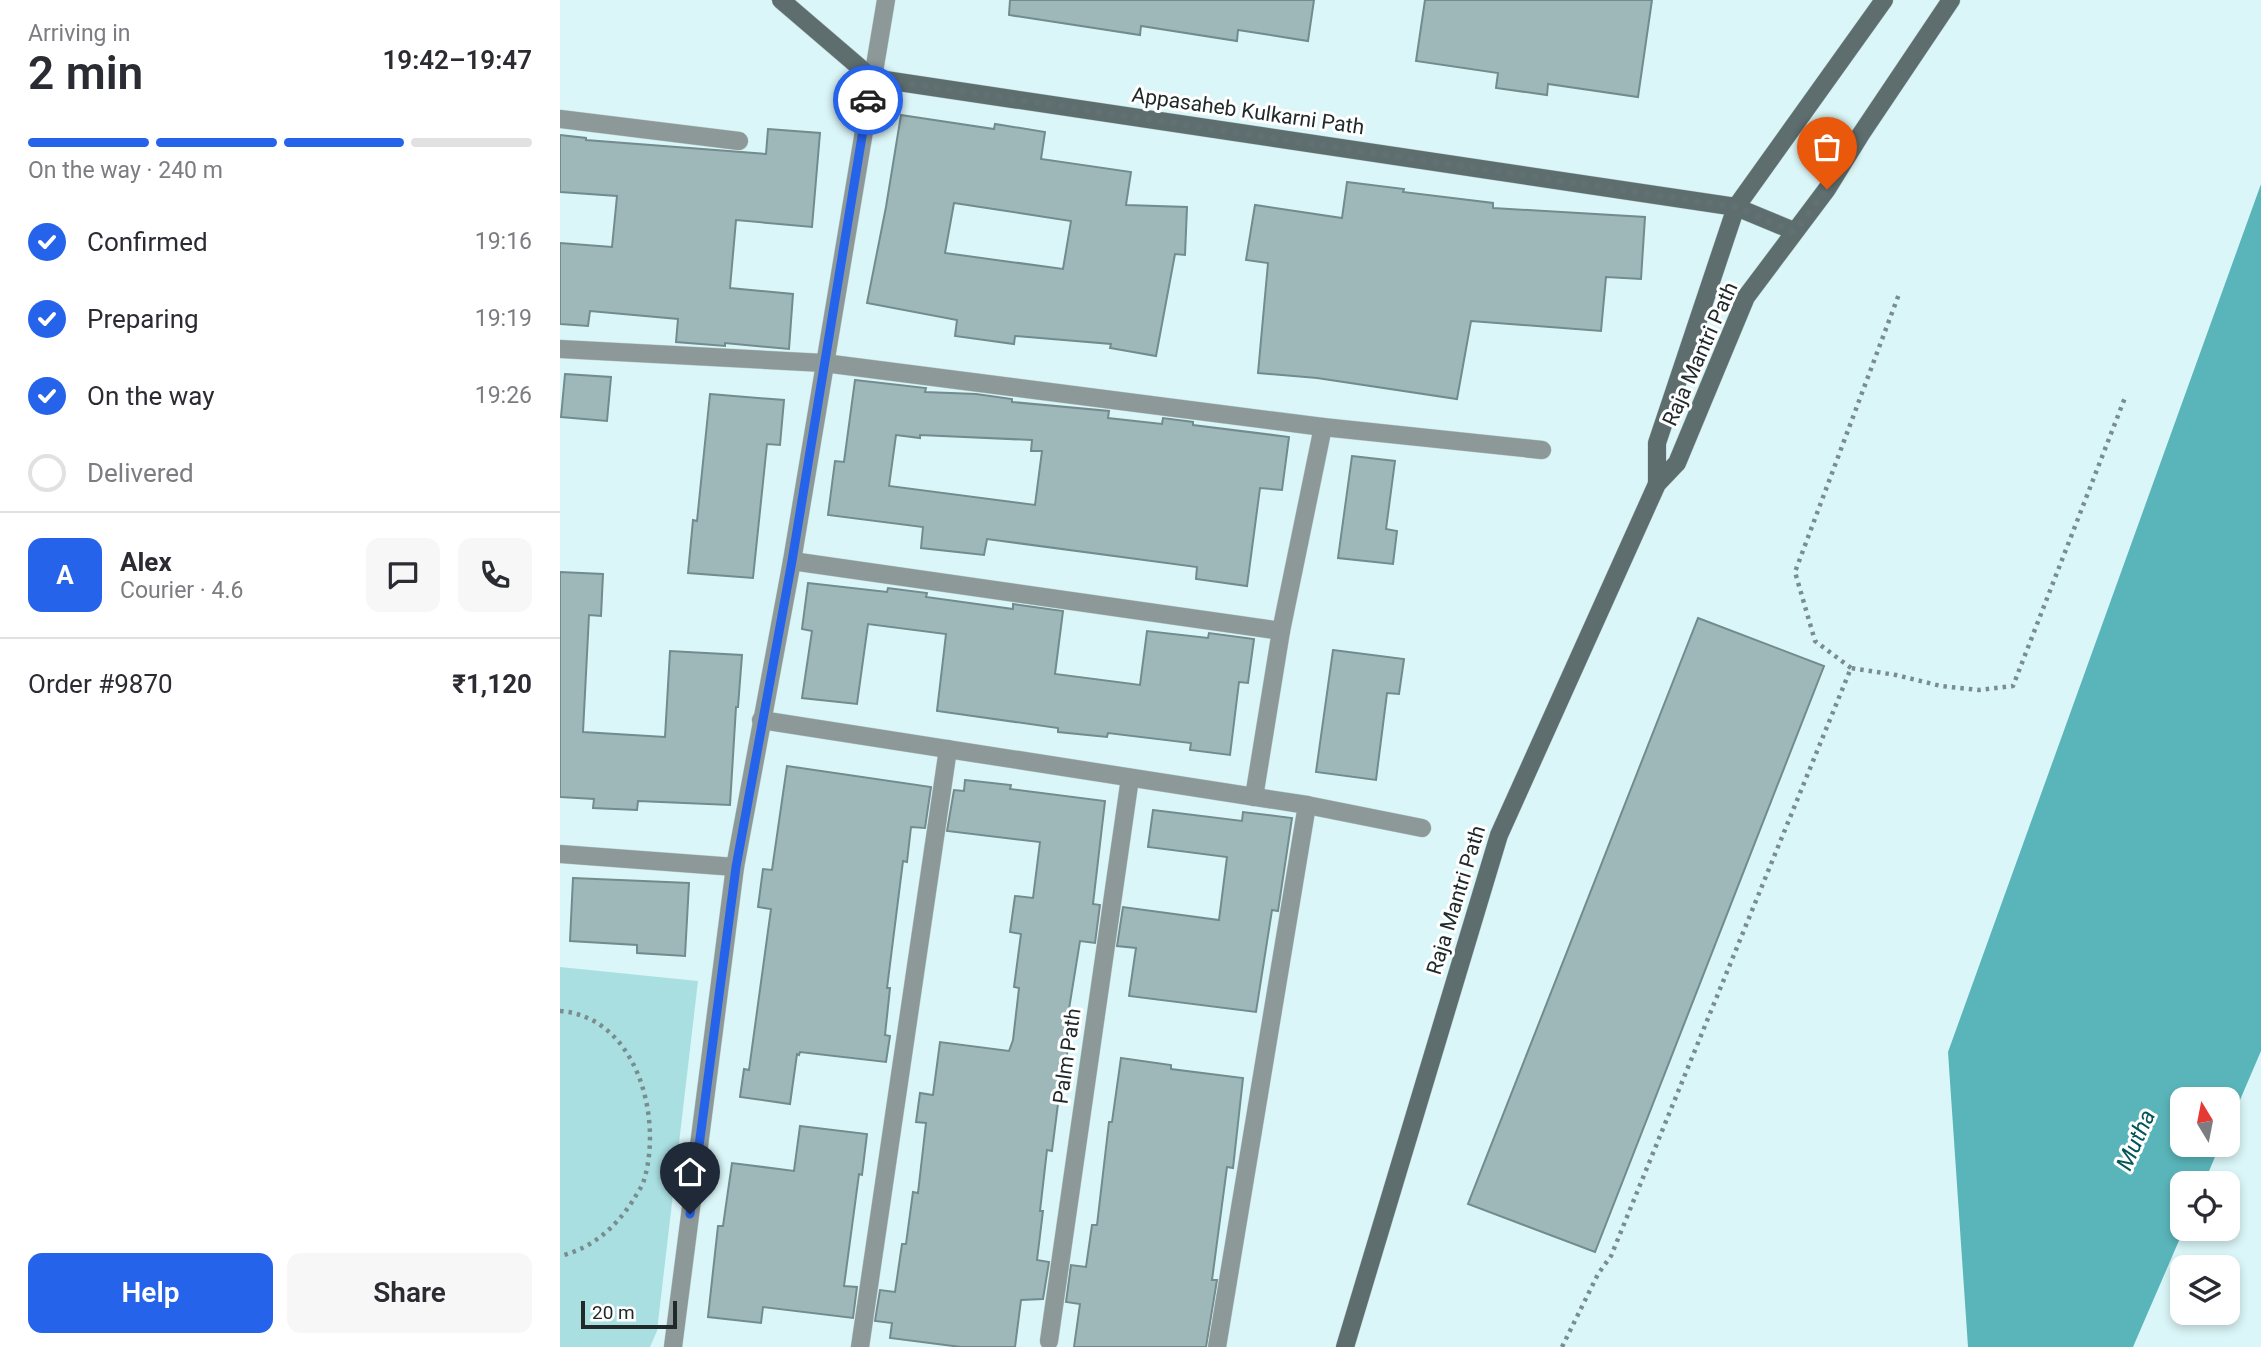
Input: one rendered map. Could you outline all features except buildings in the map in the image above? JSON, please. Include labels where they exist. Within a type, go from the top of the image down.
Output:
[{"type":"main road","points":[[781,0],[872,78]]},
{"type":"main road","name":"Raja Mantri Path","points":[[1657,484],[1657,443],[1736,207],[1884,0]]},
{"type":"main road","name":"Raja Mantri Path","points":[[1345,1347],[1499,835],[1657,484],[1677,463],[1746,297],[1827,189],[1951,0]]},
{"type":"main road","name":"Appasaheb Kulkarni Path","points":[[872,78],[1736,207],[1794,232]]},
{"type":"street","points":[[673,1347],[736,867],[792,561],[886,0]]},
{"type":"street","points":[[560,119],[739,141]]},
{"type":"street","points":[[560,349],[824,363],[1323,427],[1542,450]]},
{"type":"street","points":[[1254,797],[1280,631],[1323,427]]},
{"type":"street","points":[[792,561],[1280,631]]},
{"type":"street","points":[[761,720],[1307,805],[1422,828]]},
{"type":"street","points":[[860,1347],[948,749]]},
{"type":"street","name":"Palm Path","points":[[1049,1341],[1130,778]]},
{"type":"street","points":[[1217,1347],[1307,805]]},
{"type":"street","points":[[560,854],[736,867]]},
{"type":"path","points":[[1899,294],[1795,572],[1815,641],[1851,668],[1941,686],[1979,690],[2013,686],[2126,395]]},
{"type":"path","points":[[1562,1347],[1598,1274],[1611,1256],[1851,668]]},
{"type":"path","points":[[560,1011],[594,1020],[620,1043],[638,1073],[647,1104],[651,1148],[643,1183],[621,1219],[597,1241],[560,1256]]},
{"type":"shaded area","points":[[560,967],[698,981],[657,1331],[650,1347],[560,1347]]},
{"type":"water","name":"Mutha","points":[[2261,184],[2261,1051],[2240,1100],[2240,1087],[2170,1087],[2170,1157],[2215,1157],[2209,1171],[2170,1171],[2170,1241],[2179,1241],[2173,1255],[2170,1255],[2170,1261],[2133,1347],[1968,1347],[1948,1052]]},
{"type":"way so far","points":[[868,100],[872,78],[1736,207],[1794,232],[1827,189]]},
{"type":"route","points":[[690,1214],[736,867],[792,561],[868,100]]}]
